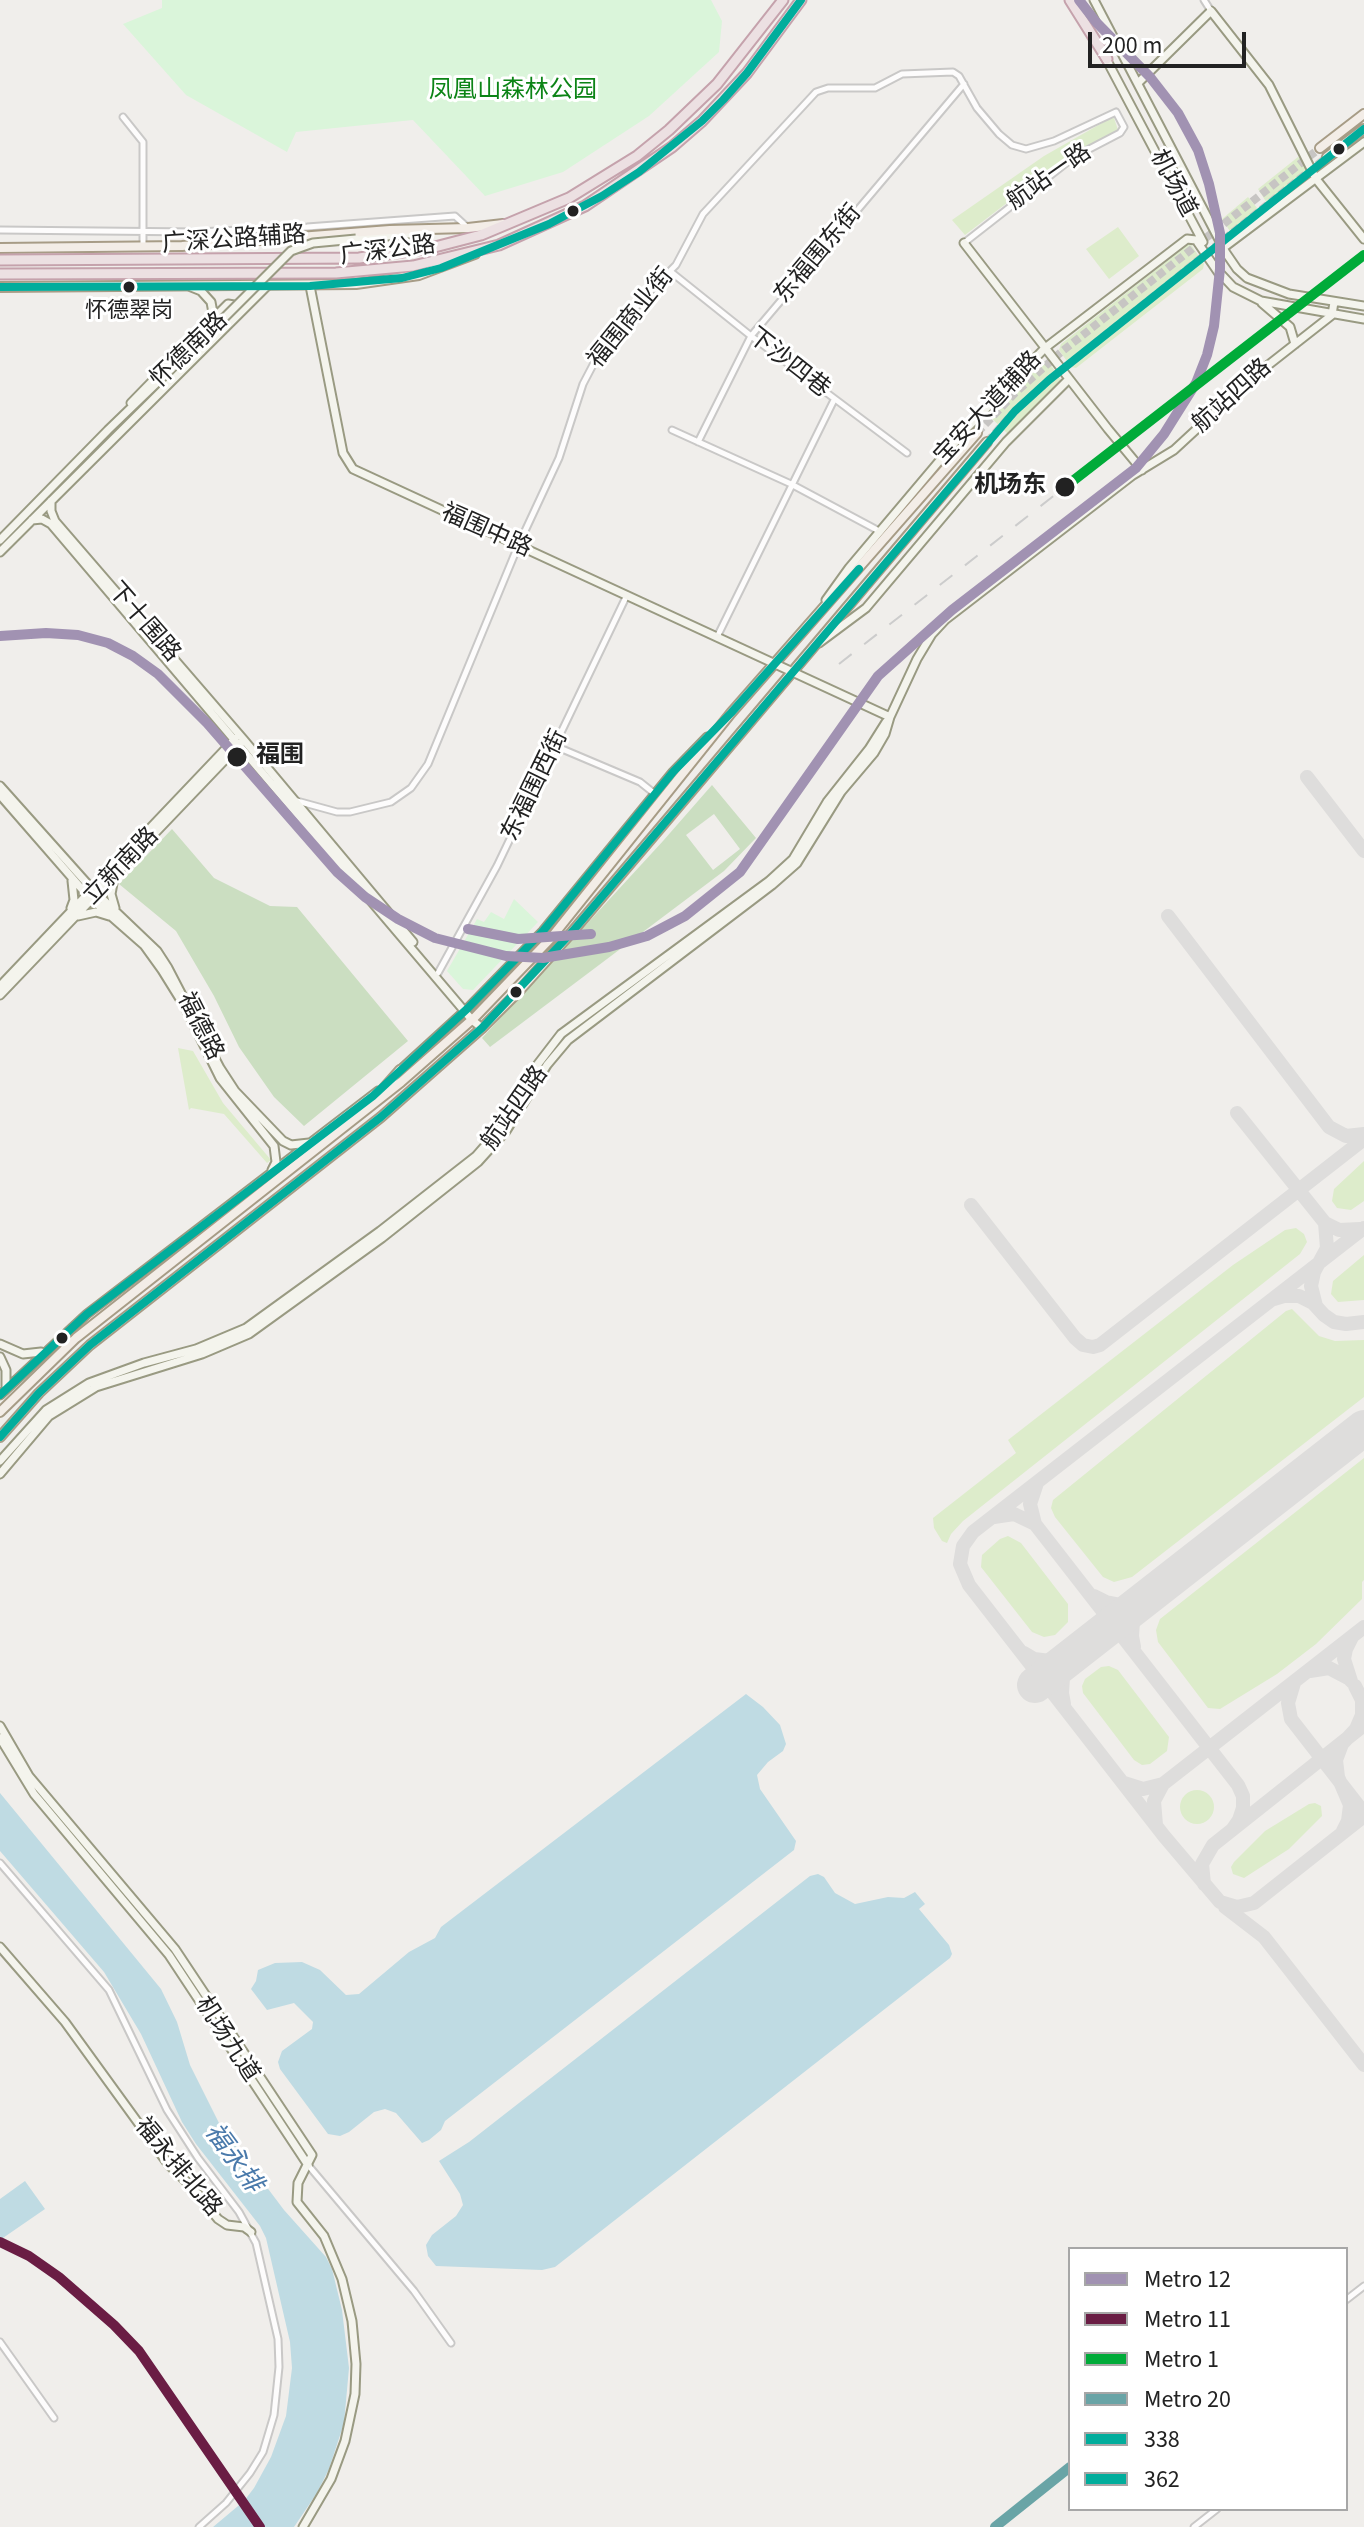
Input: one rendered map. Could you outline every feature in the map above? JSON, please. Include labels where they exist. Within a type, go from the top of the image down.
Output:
[{"type":"highway","name":"广深公路","points":[[0,260],[359,258],[431,248],[481,235],[587,188],[637,156],[669,130],[726,73],[783,0]]},
{"type":"highway","name":"广深公路","points":[[0,274],[351,273],[413,266],[499,245],[585,206],[672,147],[702,121],[747,73],[801,0]]},
{"type":"highway","points":[[1073,0],[1107,59]]},
{"type":"main road","name":"机场道","points":[[1094,0],[1223,248],[1237,269],[1247,278],[1289,294],[1364,306]]},
{"type":"main road","points":[[1138,83],[1211,11],[1274,92],[1316,179],[1364,239]]},
{"type":"main road","name":"机场道","points":[[1107,59],[1220,275],[1233,287],[1261,301],[1364,319]]},
{"type":"main road","points":[[1320,148],[1364,114]]},
{"type":"main road","points":[[1327,157],[1364,129]]},
{"type":"main road","points":[[1223,248],[1364,142]]},
{"type":"main road","name":"广深公路辅路","points":[[0,248],[143,247],[390,230],[468,228],[515,222]]},
{"type":"main road","name":"怀德南路","points":[[0,540],[215,322],[291,251],[313,243],[452,228]]},
{"type":"main road","name":"宝安大道辅路","points":[[817,613],[879,531],[968,427],[1045,348],[1187,239],[1196,240],[1220,275]]},
{"type":"main road","points":[[964,243],[1142,470]]},
{"type":"main road","name":"广深公路辅路","points":[[0,287],[356,284],[419,275],[499,245]]},
{"type":"main road","name":"怀德南路","points":[[189,286],[201,291],[211,302],[215,322]]},
{"type":"main road","name":"怀德南路","points":[[0,552],[267,286]]},
{"type":"main road","name":"福围中路","points":[[310,286],[343,453],[349,465],[890,717]]},
{"type":"main road","points":[[1261,301],[1290,327],[1295,344]]},
{"type":"main road","points":[[1332,315],[1334,302]]},
{"type":"main road","points":[[215,322],[230,304],[238,310],[235,318]]},
{"type":"main road","name":"航站四路","points":[[0,1461],[46,1410],[89,1383],[144,1363],[196,1349],[246,1328],[368,1240],[476,1156],[504,1124],[531,1073],[561,1034],[769,881],[793,859],[827,802],[890,717],[932,634],[956,609],[1142,470],[1174,450],[1237,390],[1332,315]]},
{"type":"main road","name":"宝安大道辅路","points":[[812,650],[866,608],[1016,431],[1069,379]]},
{"type":"main road","points":[[0,1412],[113,1307],[360,1115],[474,1018],[551,938],[731,713],[977,433]]},
{"type":"main road","points":[[0,1437],[39,1393],[90,1345],[381,1117],[482,1028],[572,932],[987,442]]},
{"type":"main road","name":"下十围路","points":[[51,501],[55,521],[482,1028]]},
{"type":"main road","name":"下十围路","points":[[32,520],[42,519],[51,524],[296,801],[466,1009]]},
{"type":"main road","points":[[0,1395],[87,1314],[373,1096],[543,931],[655,794],[731,713]]},
{"type":"main road","name":"航站四路","points":[[0,1474],[49,1416],[96,1387],[202,1354],[249,1334],[382,1238],[478,1162],[506,1131],[547,1065],[568,1040],[797,863],[841,792],[874,753],[890,717]]},
{"type":"main road","name":"立新南路","points":[[0,995],[239,740]]},
{"type":"main road","name":"立新南路","points":[[92,894],[107,874],[239,740]]},
{"type":"main road","points":[[0,786],[79,874],[92,894]]},
{"type":"main road","points":[[0,795],[64,869],[92,894]]},
{"type":"main road","points":[[64,869],[74,889],[74,900],[66,922]]},
{"type":"main road","points":[[66,922],[96,912],[117,917],[111,894],[113,879],[118,871]]},
{"type":"main road","points":[[79,874],[96,879],[107,874]]},
{"type":"main road","name":"福德路","points":[[92,894],[157,951],[228,1081],[269,1134],[291,1145],[315,1140]]},
{"type":"main road","name":"立新南路","points":[[0,986],[66,922]]},
{"type":"main road","points":[[360,1115],[400,1070]]},
{"type":"main road","points":[[269,1134],[276,1154],[276,1162],[269,1175]]},
{"type":"main road","points":[[0,1344],[23,1354],[46,1349]]},
{"type":"main road","points":[[0,1357],[6,1370],[6,1388]]},
{"type":"main road","name":"机场九道","points":[[0,1726],[29,1776],[175,1949],[312,2155],[308,2165]]},
{"type":"main road","name":"机场九道","points":[[0,1738],[34,1794],[169,1955],[308,2165]]},
{"type":"main road","name":"福永排北路","points":[[1,1950],[65,2022],[168,2164],[218,2219],[251,2232]]},
{"type":"main road","points":[[303,2527],[331,2479],[345,2441],[355,2394],[356,2364],[352,2321],[342,2279],[324,2236],[297,2202],[298,2183],[308,2165]]},
{"type":"street","points":[[1204,0],[1211,11]]},
{"type":"street","name":"福围商业街","points":[[296,801],[337,812],[350,812],[391,802],[411,788],[428,764],[518,546],[559,458],[583,384],[594,363],[643,298],[671,272],[703,214],[816,92],[828,88],[875,88],[898,75],[917,73],[953,72],[964,84]]},
{"type":"street","name":"航站一路","points":[[964,84],[977,108],[999,134],[1012,145],[1026,149],[1054,141],[1116,112],[1124,127],[1120,133],[1074,157],[964,243]]},
{"type":"street","name":"东福围东街","points":[[698,442],[751,336],[964,84]]},
{"type":"street","points":[[123,117],[143,142],[143,247]]},
{"type":"street","points":[[0,230],[269,229],[455,216],[468,228]]},
{"type":"street","name":"下沙四巷","points":[[671,272],[907,453]]},
{"type":"street","points":[[717,637],[834,400]]},
{"type":"street","points":[[672,430],[791,484],[879,531]]},
{"type":"street","name":"东福围西街","points":[[438,973],[497,866],[627,595]]},
{"type":"street","points":[[555,746],[640,782],[655,794]]},
{"type":"street","points":[[0,1863],[109,1990],[167,2110],[251,2232],[277,2328],[279,2367],[274,2415],[268,2440],[250,2473],[226,2503],[199,2527]]},
{"type":"street","name":"机场九道","points":[[308,2165],[414,2291],[451,2343]]},
{"type":"street","points":[[1348,2298],[1364,2286]]},
{"type":"street","points":[[0,2342],[54,2418]]},
{"type":"street","points":[[1194,2527],[1214,2511]]},
{"type":"green space","name":"凤凰山森林公园","points":[[162,0],[711,0],[722,21],[719,52],[649,116],[563,172],[485,196],[413,120],[296,132],[287,152],[186,95],[123,24],[162,8]]},
{"type":"green space","points":[[1114,118],[1118,130],[1067,157],[965,235],[952,220],[1044,156]]},
{"type":"green space","points":[[1298,157],[1302,158],[1310,181],[1270,208],[1258,189]]},
{"type":"green space","points":[[1248,197],[1262,217],[1233,236],[1222,219]]},
{"type":"green space","points":[[1118,227],[1139,256],[1109,279],[1086,249]]},
{"type":"green space","points":[[1190,243],[1204,264],[1203,269],[1076,368],[1071,367],[1059,350],[1061,344]]},
{"type":"green space","points":[[1043,361],[1048,361],[1061,380],[1008,434],[988,415]]},
{"type":"green space","points":[[712,785],[756,838],[724,871],[490,1047],[482,1038]],"holes":[[[714,814],[740,849],[713,870],[686,835]]]},
{"type":"green space","points":[[172,829],[214,878],[270,906],[297,907],[408,1041],[304,1126],[274,1097],[239,1047],[176,931],[119,884]]},
{"type":"green space","points":[[514,899],[538,922],[473,990],[463,989],[447,971],[477,919],[484,922],[491,912],[504,919]]},
{"type":"green space","points":[[178,1048],[193,1051],[223,1103],[271,1160],[267,1163],[224,1114],[189,1110]]},
{"type":"green space","points":[[1364,1161],[1364,1201],[1351,1210],[1337,1208],[1332,1201],[1334,1189]]},
{"type":"green space","points":[[1296,1228],[1304,1234],[1307,1242],[1300,1254],[963,1521],[947,1543],[942,1541],[934,1528],[933,1518],[1016,1453],[1008,1440],[1233,1265],[1285,1230]]},
{"type":"green space","points":[[1364,1255],[1364,1300],[1338,1302],[1331,1294],[1333,1281]]},
{"type":"green space","points":[[1292,1309],[1319,1336],[1335,1341],[1364,1340],[1364,1397],[1132,1577],[1114,1582],[1103,1577],[1055,1517],[1051,1508],[1053,1500]]},
{"type":"green space","points":[[1364,1458],[1362,1599],[1316,1644],[1277,1674],[1220,1709],[1208,1708],[1158,1642],[1156,1630],[1160,1619]]},
{"type":"green space","points":[[1008,1536],[1021,1543],[1068,1604],[1068,1622],[1055,1635],[1044,1637],[1032,1632],[981,1567],[982,1555]]},
{"type":"green space","points":[[1101,1667],[1118,1670],[1169,1737],[1167,1751],[1150,1764],[1142,1765],[1134,1760],[1083,1693],[1085,1679]]},
{"type":"green space","points":[[1197,1790],[1209,1795],[1214,1807],[1209,1819],[1197,1824],[1185,1819],[1180,1807],[1185,1795]]},
{"type":"green space","points":[[1315,1803],[1321,1806],[1322,1816],[1289,1849],[1244,1878],[1233,1874],[1231,1867],[1234,1862],[1265,1831]]},
{"type":"water","points":[[746,1694],[780,1725],[786,1744],[783,1751],[757,1775],[760,1789],[796,1841],[794,1850],[445,2121],[441,2130],[429,2140],[422,2143],[396,2113],[385,2109],[374,2112],[340,2136],[328,2134],[278,2062],[282,2051],[312,2029],[313,2022],[294,2003],[267,2010],[251,1989],[258,1970],[275,1963],[302,1962],[320,1970],[346,1995],[359,1994],[409,1952],[435,1938],[441,1927]]},
{"type":"water","name":"福永排","points":[[0,1793],[161,1989],[177,2022],[190,2065],[220,2125],[284,2210],[326,2257],[332,2269],[342,2310],[349,2368],[344,2423],[329,2469],[294,2527],[213,2527],[244,2501],[254,2488],[271,2457],[286,2416],[292,2368],[290,2342],[266,2238],[182,2122],[141,2034],[104,1972],[0,1851]]},
{"type":"water","points":[[818,1874],[824,1877],[835,1893],[855,1904],[888,1897],[904,1898],[915,1892],[925,1904],[919,1909],[949,1945],[950,1958],[555,2267],[542,2270],[436,2266],[428,2256],[426,2245],[463,2205],[460,2194],[439,2161],[469,2142],[810,1876]]},
{"type":"water","points":[[25,2181],[45,2209],[0,2240],[0,2199]]},
{"type":"taxiway","points":[[1307,777],[1364,851]]},
{"type":"taxiway","points":[[1168,916],[1329,1127],[1346,1136],[1364,1134]]},
{"type":"taxiway","points":[[1237,1113],[1325,1223],[1339,1230],[1360,1229]]},
{"type":"taxiway","points":[[971,1205],[1075,1338],[1083,1345],[1093,1347],[1100,1345],[1364,1139]]},
{"type":"taxiway","points":[[1316,1306],[1311,1286],[1314,1272],[1327,1248],[1325,1223]]},
{"type":"taxiway","points":[[1364,1228],[973,1532],[963,1546],[960,1564],[969,1585],[1164,1836],[1220,1902],[1237,1907],[1254,1903],[1364,1816]]},
{"type":"taxiway","points":[[1274,1299],[1299,1296],[1313,1303],[1334,1322],[1364,1322]]},
{"type":"taxiway","points":[[1037,1483],[1030,1504],[1035,1524],[1238,1785],[1243,1796],[1243,1808],[1232,1830]]},
{"type":"taxiway","points":[[994,1517],[1014,1514],[1035,1524]]},
{"type":"taxiway","points":[[1134,1647],[1133,1621],[1139,1606],[1150,1595]]},
{"type":"taxiway","points":[[1094,1596],[1121,1605],[1146,1598]]},
{"type":"taxiway","points":[[1124,1783],[1143,1789],[1163,1784],[1364,1627]]},
{"type":"taxiway","points":[[1351,1681],[1344,1659],[1352,1637]]},
{"type":"taxiway","points":[[1064,1704],[1063,1677],[1069,1662],[1079,1650]]},
{"type":"taxiway","points":[[1024,1653],[1034,1659],[1050,1661],[1075,1653]]},
{"type":"taxiway","points":[[1310,1671],[1329,1668],[1350,1679]]},
{"type":"taxiway","points":[[1294,1683],[1288,1703],[1291,1719],[1364,1813]]},
{"type":"taxiway","points":[[1343,1831],[1350,1805],[1338,1777],[1336,1760],[1342,1744],[1356,1729],[1362,1715],[1362,1700],[1355,1686]]},
{"type":"taxiway","points":[[1204,1884],[1202,1864],[1213,1845],[1364,1725]]},
{"type":"taxiway","points":[[1156,1825],[1154,1801],[1163,1784]]},
{"type":"taxiway","points":[[1225,1907],[1264,1937],[1364,2065]]},
{"type":"runway","points":[[1035,1685],[1364,1428]]},
{"type":"tunnel","points":[[977,433],[1015,393],[1060,353],[1320,148]]},
{"type":"tunnel","points":[[987,442],[1049,380],[1327,157]]},
{"type":"railway","points":[[839,664],[1065,487]]},
{"type":"metro line","name":"12","points":[[0,636],[46,633],[78,635],[108,643],[133,656],[158,674],[207,723],[337,872],[365,897],[435,938],[506,956],[543,958],[609,947],[647,936],[685,916],[740,872],[878,676],[952,610],[1136,468],[1164,434],[1196,383],[1214,326],[1220,269],[1220,233],[1209,184],[1198,150],[1178,113],[1150,77],[1096,22],[1079,0]]},
{"type":"metro line","name":"1","points":[[1065,487],[1364,255]]},
{"type":"metro line","name":"12","points":[[468,929],[518,939],[591,934]]},
{"type":"metro line","name":"11","points":[[0,2242],[29,2256],[59,2277],[139,2351],[260,2527]]},
{"type":"metro line","name":"20","points":[[995,2527],[1068,2469]]},
{"type":"transit line","name":"362","points":[[0,287],[310,286],[402,278],[441,268],[549,224],[639,172],[723,100],[801,0]]},
{"type":"transit line","name":"338","points":[[0,1437],[39,1393],[90,1345],[381,1117],[482,1028],[572,932],[1015,411],[1049,380],[1364,129]]},
{"type":"transit line","name":"338","points":[[0,1395],[87,1314],[373,1096],[468,1008],[543,931],[673,772],[731,713],[859,569]]},
{"type":"place","name":"怀德翠岗","points":[[129,287]]},
{"type":"place","name":"机场东","points":[[1065,487]]},
{"type":"place","name":"福围","points":[[237,757]]}]
